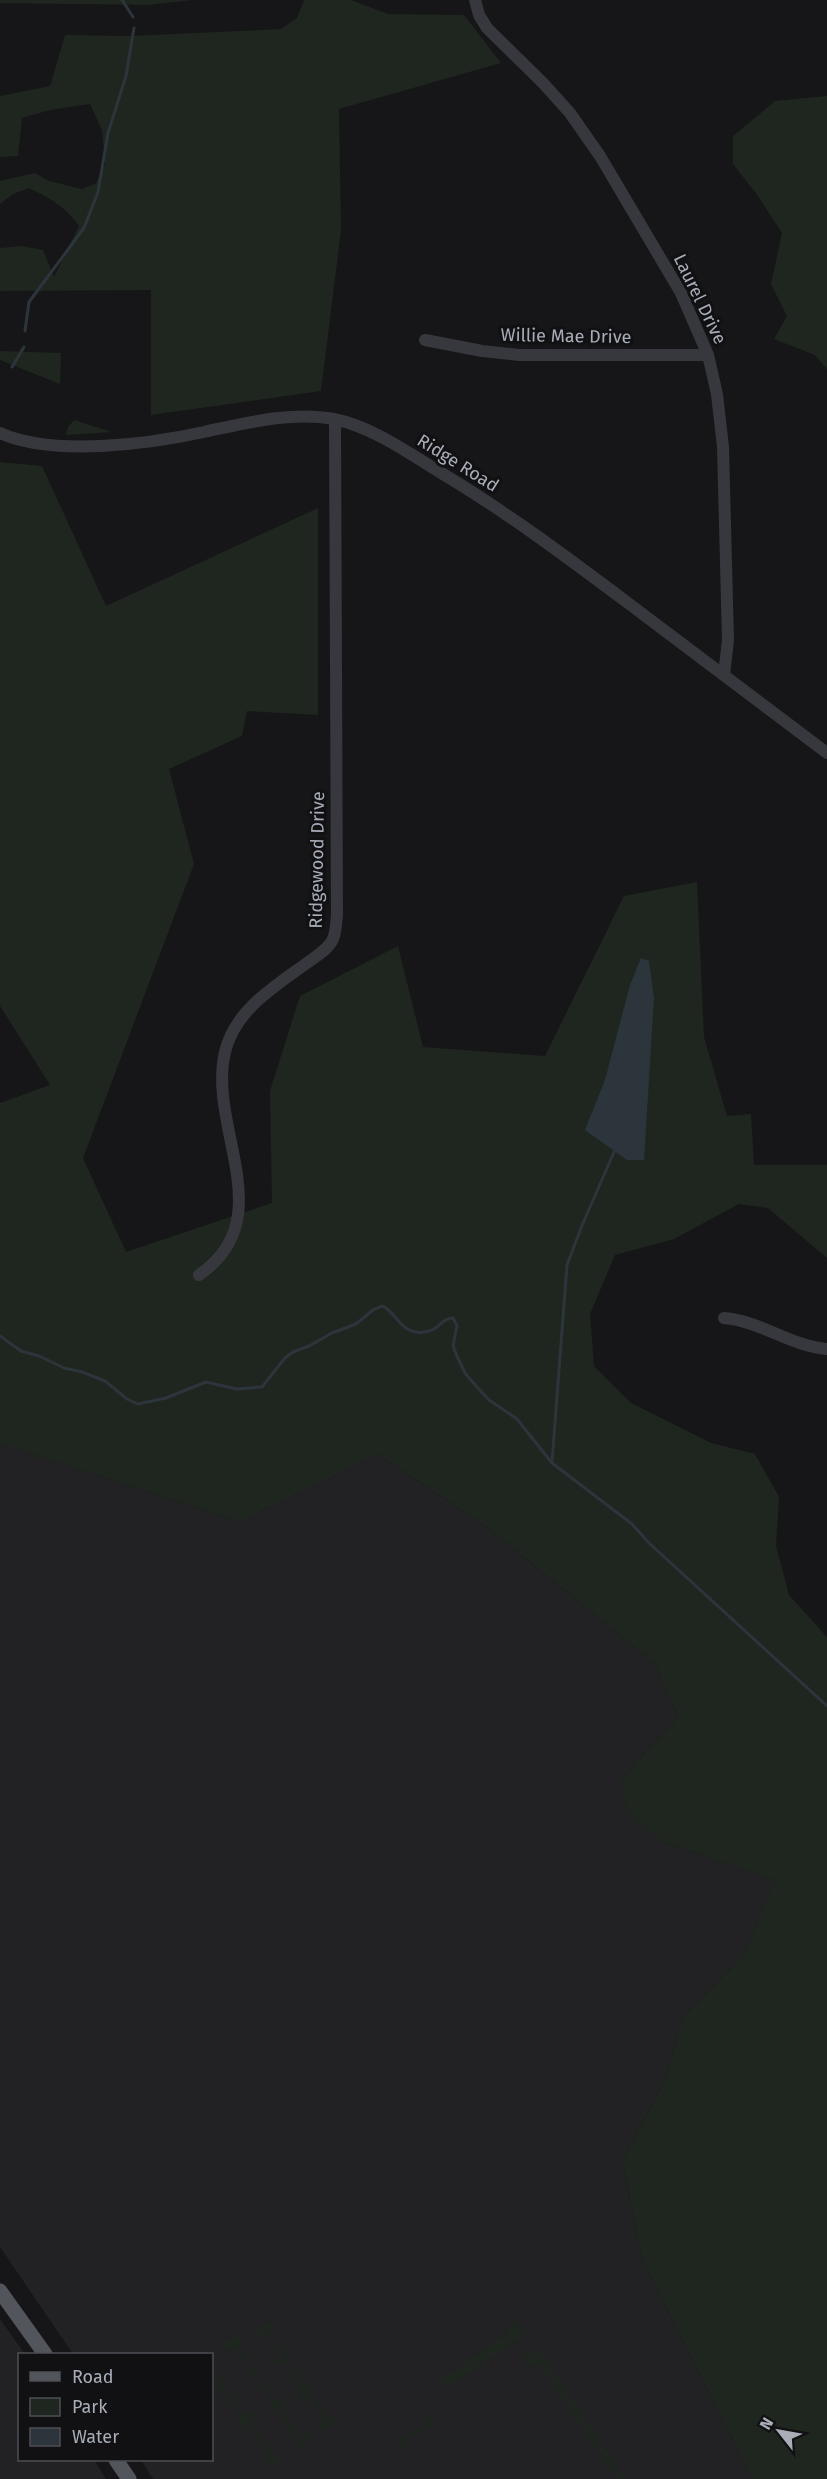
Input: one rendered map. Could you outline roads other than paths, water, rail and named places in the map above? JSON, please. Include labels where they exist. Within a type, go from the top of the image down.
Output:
[{"type":"main road","points":[[0,2291],[44,2353]]},
{"type":"main road","points":[[117,2461],[129,2479]]},
{"type":"street","name":"Laurel Drive","points":[[475,0],[479,15],[487,28],[570,113],[600,156],[681,293],[708,355],[717,394],[723,447],[728,640],[724,675]]},
{"type":"street","name":"Willie Mae Drive","points":[[425,340],[482,351],[519,355],[708,355]]},
{"type":"street","name":"Ridge Road","points":[[0,433],[20,440],[95,446],[155,441],[282,418],[334,419],[378,437],[471,490],[581,568],[827,753]]},
{"type":"street","name":"Ridgewood Drive","points":[[199,1275],[221,1256],[234,1233],[239,1212],[240,1191],[226,1120],[222,1074],[228,1042],[248,1009],[324,951],[334,934],[337,916],[334,419]]},
{"type":"street","points":[[724,1318],[741,1319],[796,1343],[827,1349]]},
{"type":"water","points":[[641,958],[649,961],[654,998],[644,1160],[627,1160],[585,1130],[605,1080],[630,985]]},
{"type":"waterway","points":[[122,0],[133,17]]},
{"type":"waterway","points":[[25,331],[29,302],[84,228],[98,192],[108,133],[126,76],[134,28]]},
{"type":"waterway","points":[[12,367],[24,347]]},
{"type":"waterway","points":[[552,1462],[567,1265],[615,1150]]},
{"type":"waterway","points":[[0,1336],[21,1351],[105,1381],[127,1399],[138,1404],[166,1398],[206,1382],[236,1389],[262,1387],[285,1358],[293,1352],[356,1324],[373,1310],[382,1306],[412,1331],[429,1331],[449,1318],[453,1318],[457,1326],[453,1346],[457,1356],[465,1373],[489,1400],[517,1419],[552,1463],[632,1524],[650,1544],[827,1706]]}]
